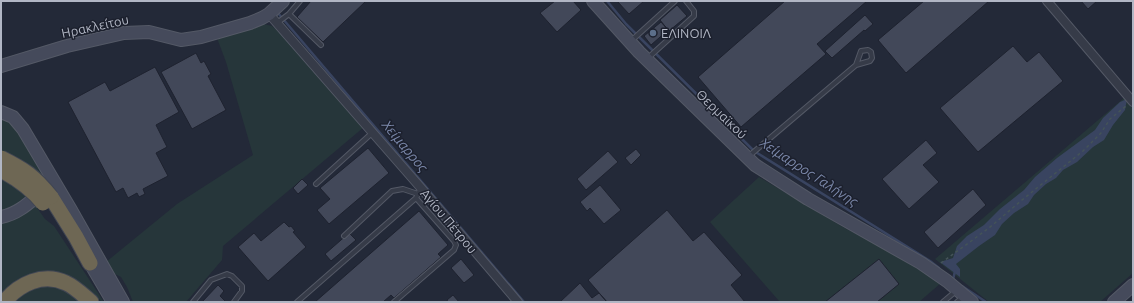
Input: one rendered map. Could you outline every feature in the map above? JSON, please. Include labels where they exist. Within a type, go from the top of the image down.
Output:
[{"type":"highway","points":[[1,158],[29,174],[36,180],[82,256],[90,263]]},
{"type":"highway","points":[[1,170],[23,182],[36,194],[47,200]]},
{"type":"highway","points":[[4,302],[13,292],[27,283],[47,279],[59,280],[67,283],[91,302]]},
{"type":"street","name":"Ηρακλείτου","points":[[1,66],[67,46],[114,34],[148,32],[185,40],[200,37],[273,18],[283,1]]},
{"type":"street","name":"Θερμαϊκού","points":[[593,1],[646,60],[747,158],[762,170],[808,199],[903,252],[931,270],[963,297]]},
{"type":"street","points":[[1047,1],[1132,99]]},
{"type":"street","name":"Αγίου Πέτρου","points":[[273,18],[372,132],[419,193],[518,302]]},
{"type":"street","points":[[1,112],[13,117],[22,126],[123,302]]},
{"type":"street","points":[[1,218],[19,210],[54,181]]},
{"type":"street","points":[[90,263],[113,302]]},
{"type":"street","points":[[1114,302],[1133,286]]},
{"type":"lane","points":[[273,18],[289,14],[300,1]]},
{"type":"lane","points":[[630,43],[675,1]]},
{"type":"lane","points":[[646,60],[694,16],[694,10],[686,1]]},
{"type":"lane","points":[[289,14],[321,45]]},
{"type":"lane","points":[[747,158],[856,65],[870,61],[872,58],[871,52],[868,50],[861,51],[856,65]]},
{"type":"lane","points":[[316,184],[372,132]]},
{"type":"lane","points":[[344,236],[392,191],[403,189],[419,193],[454,241],[456,246],[454,250],[394,302]]},
{"type":"lane","points":[[297,302],[419,193]]},
{"type":"lane","points":[[193,302],[211,280],[228,274],[240,284],[242,289],[241,293],[234,302]]},
{"type":"lane","points":[[943,302],[963,297]]},
{"type":"path","points":[[931,270],[989,228],[1022,200],[1084,152],[1110,119],[1132,99]]},
{"type":"shaded area","points":[[263,24],[272,26],[278,31],[364,127],[223,246],[222,260],[186,302],[133,302],[121,277],[111,272],[106,262],[177,204],[253,155],[226,62],[217,38]]},
{"type":"shaded area","points":[[1124,98],[1133,109],[1133,273],[1100,302],[989,302],[935,259]]},
{"type":"shaded area","points":[[1,119],[8,120],[15,126],[46,177],[20,202],[1,211]]},
{"type":"shaded area","points":[[759,177],[941,283],[919,302],[877,302],[899,284],[879,259],[825,302],[780,302],[710,222]]},
{"type":"shaded area","points":[[35,205],[45,219],[54,226],[104,302],[102,302],[89,290],[29,275],[18,280],[5,289],[1,294],[1,224],[16,219]]},
{"type":"shaded area","points":[[35,285],[57,286],[83,302],[10,302]]},
{"type":"water","points":[[1127,99],[1125,110],[1113,125],[1104,140],[1093,147],[1077,162],[1063,170],[1056,178],[1046,184],[1034,195],[1028,204],[1014,213],[1002,224],[995,235],[956,264],[960,269],[960,277],[940,262],[953,258],[957,246],[967,236],[984,225],[1000,209],[1024,190],[1035,177],[1057,158],[1095,130],[1103,118],[1120,102]]},
{"type":"building","points":[[311,1],[366,1],[323,42],[297,17]]},
{"type":"building","points":[[555,1],[573,1],[581,10],[557,32],[540,13]]},
{"type":"building","points":[[617,1],[644,1],[629,14]]},
{"type":"building","points":[[785,1],[867,1],[817,44],[826,54],[741,127],[698,77]]},
{"type":"building","points":[[924,1],[989,1],[906,73],[878,40]]},
{"type":"building","points":[[1081,1],[1097,1],[1088,9]]},
{"type":"building","points":[[677,5],[687,16],[669,31],[660,20]]},
{"type":"building","points":[[865,15],[873,24],[832,58],[825,51]]},
{"type":"building","points":[[661,22],[668,30],[651,45],[644,36]]},
{"type":"building","points":[[1013,46],[1027,62],[1039,52],[1063,81],[978,152],[940,108]]},
{"type":"building","points":[[196,53],[201,63],[204,61],[211,74],[208,76],[226,110],[192,129],[161,72]]},
{"type":"building","points":[[155,67],[179,112],[156,125],[167,147],[156,153],[168,176],[143,189],[145,194],[139,197],[137,193],[128,198],[123,188],[116,192],[68,102],[105,82],[110,91]]},
{"type":"building","points":[[926,140],[937,153],[923,165],[939,182],[909,209],[882,179]]},
{"type":"building","points":[[368,148],[389,173],[329,224],[317,210],[330,199],[320,188]]},
{"type":"building","points":[[636,149],[641,155],[631,165],[625,158]]},
{"type":"building","points":[[608,151],[618,162],[586,190],[577,179]]},
{"type":"building","points":[[302,179],[308,185],[298,194],[293,188]]},
{"type":"building","points":[[600,185],[621,210],[604,224],[590,208],[587,211],[580,202]]},
{"type":"building","points":[[973,189],[986,205],[938,248],[924,232]]},
{"type":"building","points":[[667,210],[693,241],[704,232],[742,275],[731,285],[745,302],[607,302],[588,280]]},
{"type":"building","points":[[419,211],[448,245],[438,254],[441,257],[394,298],[391,295],[383,302],[315,302]]},
{"type":"building","points":[[284,222],[289,227],[291,226],[295,231],[293,232],[306,247],[268,281],[238,247],[254,233],[261,241]]},
{"type":"building","points":[[349,233],[356,240],[331,261],[325,254]]},
{"type":"building","points":[[461,259],[474,275],[464,283],[451,268]]},
{"type":"building","points":[[879,259],[899,284],[877,302],[825,302]]},
{"type":"building","points":[[580,283],[592,298],[599,293],[607,302],[560,302]]},
{"type":"building","points":[[218,285],[224,291],[220,296],[226,302],[202,302]]},
{"type":"building","points":[[453,295],[459,302],[448,302],[447,300]]},
{"type":"waterway","name":"Χείμαρρος Γαλήνης","points":[[607,1],[626,24],[754,151],[939,268]]},
{"type":"waterway","name":"Χείμαρρος","points":[[277,12],[524,302]]},
{"type":"waterway","points":[[953,280],[955,271]]},
{"type":"waterway","name":"Χείμαρρος Γαλήνης","points":[[962,286],[986,302]]},
{"type":"place","name":"ΕΛΙΝΟΙΛ","points":[[653,33]]}]
